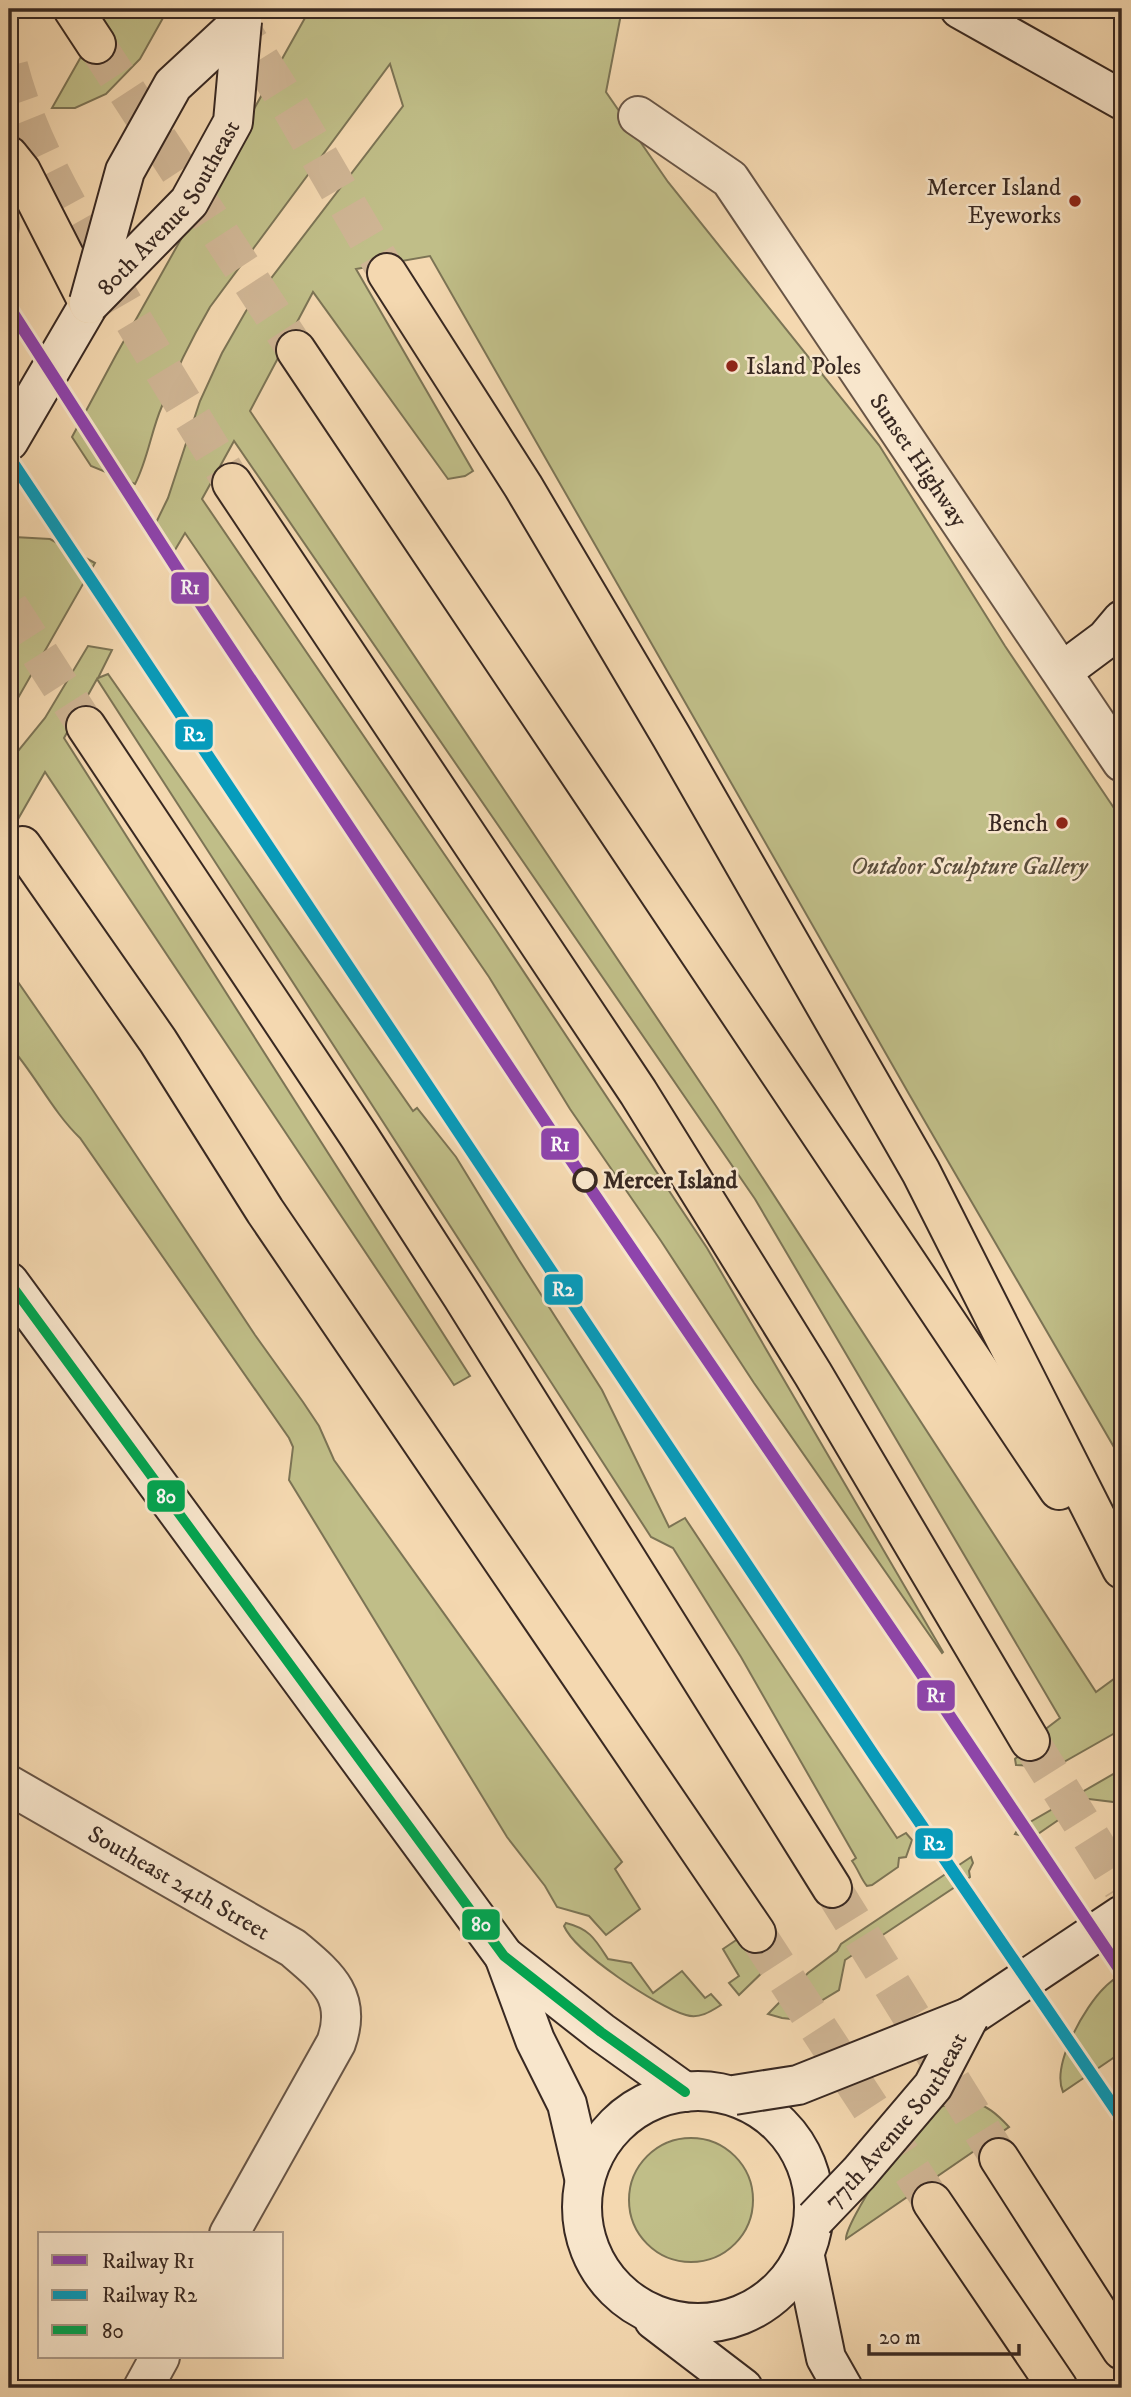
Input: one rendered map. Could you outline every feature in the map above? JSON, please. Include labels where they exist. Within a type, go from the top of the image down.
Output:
[{"type":"highway","points":[[73,9],[96,44]]},
{"type":"highway","points":[[9,156],[21,171],[89,304]]},
{"type":"highway","points":[[387,273],[523,486],[678,748],[921,1172],[1122,1569]]},
{"type":"highway","points":[[296,351],[1122,1585]]},
{"type":"highway","points":[[232,483],[638,1092],[820,1386],[1030,1741]]},
{"type":"highway","points":[[86,726],[359,1136],[462,1296],[832,1888]]},
{"type":"highway","points":[[22,846],[158,1041],[265,1210],[756,1933]]},
{"type":"highway","points":[[999,2158],[1122,2350]]},
{"type":"highway","points":[[932,2202],[1058,2388]]},
{"type":"street","points":[[960,9],[1122,100]]},
{"type":"street","name":"80th Avenue Southeast","points":[[89,304],[125,171],[173,85],[245,15]]},
{"type":"street","name":"80th Avenue Southeast","points":[[9,441],[89,304],[189,202],[233,122],[245,15]]},
{"type":"street","name":"Sunset Highway","points":[[638,116],[730,179],[1122,762]]},
{"type":"street","points":[[1063,671],[1106,639],[1122,620]]},
{"type":"street","points":[[9,1282],[504,1956],[536,2040],[567,2104],[584,2177]]},
{"type":"street","name":"Southeast 24th Street","points":[[9,1785],[293,1948],[316,1968],[338,1993],[343,2024],[336,2043],[230,2232]]},
{"type":"street","name":"77th Avenue Southeast","points":[[734,2095],[799,2085],[969,2017],[1122,1915]]},
{"type":"street","points":[[504,1956],[601,2032],[685,2092]]},
{"type":"street","name":"77th Avenue Southeast","points":[[815,2219],[859,2173],[933,2086],[969,2017]]},
{"type":"street","points":[[638,2308],[673,2322],[699,2324],[712,2324],[750,2313],[782,2289],[805,2257],[815,2219],[812,2179],[796,2143],[769,2114],[734,2095],[696,2090],[659,2096],[626,2114],[600,2142],[584,2177],[580,2215],[589,2251],[609,2284],[638,2308],[743,2388]]},
{"type":"street","points":[[805,2257],[827,2358],[843,2388]]},
{"type":"street","points":[[143,2388],[159,2358]]},
{"type":"green space","points":[[108,9],[168,9],[140,59],[106,94],[75,108],[52,108]]},
{"type":"green space","name":"Outdoor Sculpture Gallery","points":[[310,9],[622,9],[606,92],[668,182],[879,445],[1005,646],[1122,820],[1122,1461],[430,256],[356,269],[473,471],[465,476],[448,479],[313,292],[250,411],[716,1106],[1096,1692],[1122,1673],[1122,1729],[1055,1767],[1016,1765],[1015,1759],[1030,1746],[1030,1741],[1060,1718],[755,1199],[234,441],[202,499],[496,930],[707,1248],[942,1653],[754,1383],[570,1109],[489,977],[185,533],[169,560],[151,533],[168,498],[200,401],[222,353],[246,311],[403,106],[390,64],[210,307],[167,393],[135,484],[91,466],[72,437]]},
{"type":"green space","points":[[9,185],[17,205],[18,229],[9,275]]},
{"type":"green space","points":[[14,537],[50,539],[95,563],[18,698],[9,709],[9,548]]},
{"type":"green space","points":[[88,646],[112,650],[98,678],[108,674],[413,1111],[417,1108],[456,1157],[602,1390],[669,1527],[685,1518],[897,1838],[906,1833],[912,1840],[906,1857],[899,1858],[898,1867],[872,1885],[867,1886],[863,1880],[852,1861],[856,1858],[741,1657],[673,1548],[651,1537],[97,679],[64,738],[470,1376],[454,1385],[45,772],[9,835],[9,762],[45,718]]},
{"type":"green space","points":[[9,969],[319,1426],[334,1460],[622,1862],[615,1869],[640,1909],[606,1935],[589,1916],[557,1907],[545,1886],[507,1837],[289,1480],[293,1447],[289,1438],[80,1138],[9,1045]]},
{"type":"green space","points":[[1122,1769],[1122,1803],[1089,1799],[1038,1834],[1038,1839],[1015,1834],[1018,1829]]},
{"type":"green space","points":[[971,1857],[973,1863],[969,1871],[970,1877],[845,1960],[839,1990],[791,2019],[768,2014],[808,1973],[837,1951],[841,1944]]},
{"type":"green space","points":[[566,1923],[581,1928],[591,1936],[608,1959],[631,1963],[653,1993],[682,1971],[705,1998],[711,1994],[721,2005],[695,2016],[673,2010],[618,1977],[584,1950],[571,1937],[564,1926]]},
{"type":"green space","points":[[751,1930],[772,1963],[739,1995],[729,1983],[739,1976],[723,1949]]},
{"type":"green space","points":[[1122,1973],[1122,2052],[1063,2092],[1062,2067],[1072,2036],[1097,1996]]},
{"type":"green space","points":[[969,2101],[991,2111],[1009,2127],[846,2239],[867,2194],[919,2120],[932,2110]]},
{"type":"green space","points":[[691,2138],[715,2143],[735,2156],[748,2176],[753,2200],[748,2224],[735,2244],[715,2257],[691,2262],[667,2257],[647,2244],[634,2224],[629,2200],[634,2176],[647,2156],[667,2143]]},
{"type":"tunnel","points":[[230,11],[291,108],[387,273]]},
{"type":"tunnel","points":[[96,44],[296,350]]},
{"type":"tunnel","points":[[9,66],[33,136],[66,202],[124,305],[232,483]]},
{"type":"tunnel","points":[[9,606],[86,726]]},
{"type":"tunnel","points":[[1030,1741],[1122,1887]]},
{"type":"tunnel","points":[[832,1888],[999,2158]]},
{"type":"tunnel","points":[[756,1933],[932,2202]]},
{"type":"rail line","name":"R1","points":[[9,307],[176,567],[560,1144],[1122,1973]]},
{"type":"rail line","name":"R2","points":[[9,457],[875,1757],[1122,2119]]},
{"type":"transit line","name":"80","points":[[9,1282],[504,1956],[601,2032],[685,2092]]},
{"type":"place","name":"Mercer Island Eyeworks","points":[[1075,201]]},
{"type":"place","name":"Island Poles","points":[[732,366]]},
{"type":"place","name":"Bench","points":[[1062,823]]},
{"type":"place","name":"Mercer Island","points":[[585,1180]]}]
